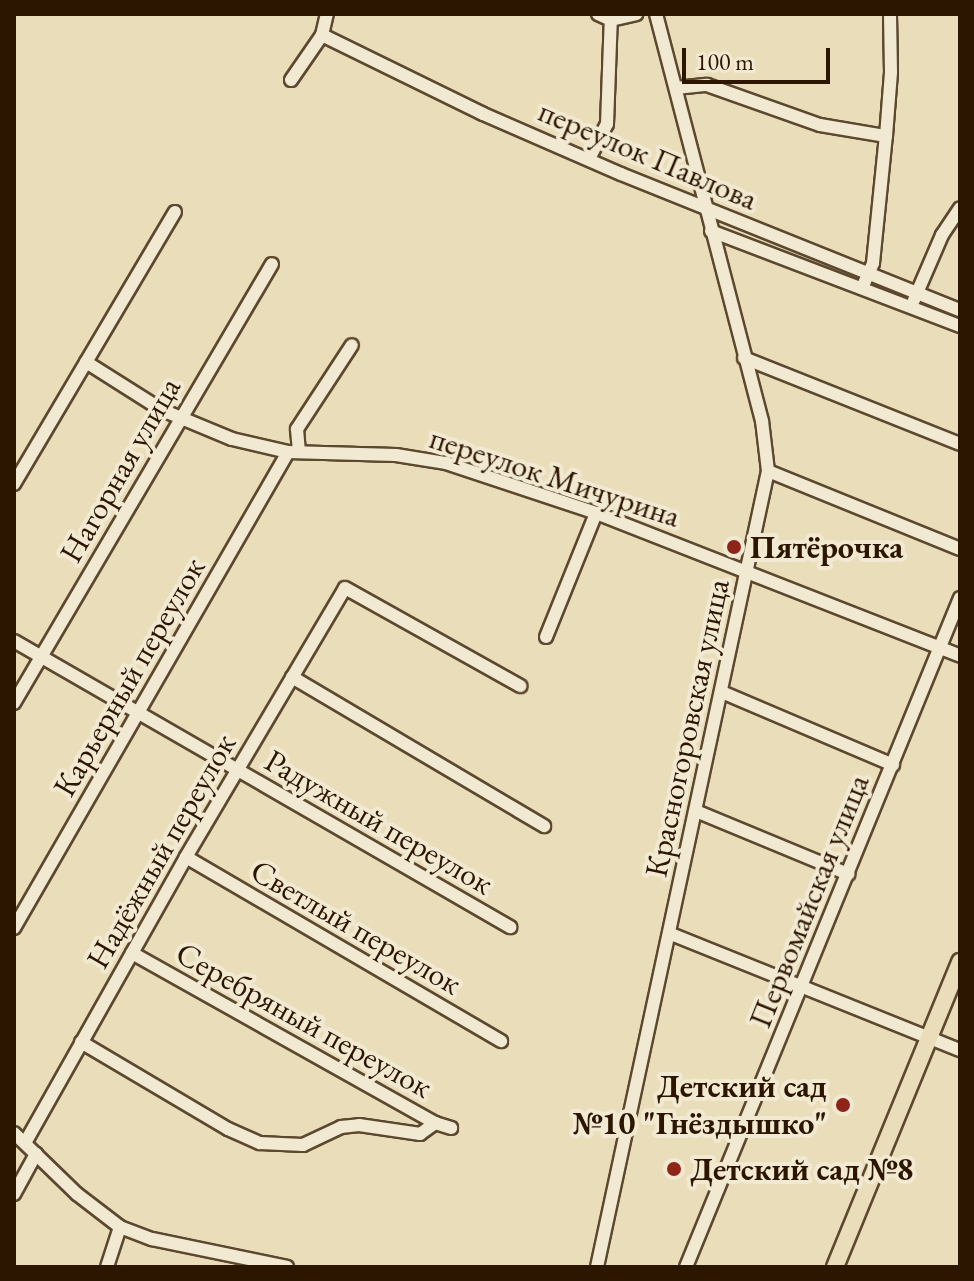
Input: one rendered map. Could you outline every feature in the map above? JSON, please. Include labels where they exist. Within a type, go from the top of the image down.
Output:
[{"type":"main road","points":[[835,1267],[960,962]]},
{"type":"street","points":[[291,80],[322,35],[327,14]]},
{"type":"street","points":[[598,14],[611,17],[636,14]]},
{"type":"street","name":"Красногоровская улица","points":[[597,1267],[671,934],[768,471],[762,421],[656,14]]},
{"type":"street","points":[[862,288],[873,263],[886,136],[891,72],[890,14]]},
{"type":"street","points":[[589,159],[607,124],[611,17]]},
{"type":"street","name":"переулок Павлова","points":[[322,35],[483,114],[960,310]]},
{"type":"street","points":[[676,88],[707,85],[820,125],[886,136]]},
{"type":"street","points":[[911,306],[942,235],[960,208]]},
{"type":"street","points":[[14,484],[175,212]]},
{"type":"street","name":"переулок Павлова","points":[[711,231],[960,326]]},
{"type":"street","name":"Нагорная улица","points":[[14,703],[272,264]]},
{"type":"street","name":"Карьерный переулок","points":[[14,928],[293,452],[297,429],[352,345]]},
{"type":"street","points":[[744,358],[960,444]]},
{"type":"street","name":"переулок Мичурина","points":[[86,362],[181,418],[232,439],[293,452],[396,455],[446,463],[596,513],[960,656]]},
{"type":"street","points":[[768,471],[960,549]]},
{"type":"street","points":[[546,637],[596,513]]},
{"type":"street","name":"Надёжный переулок","points":[[25,1143],[186,857],[345,588],[520,686]]},
{"type":"street","name":"Первомайская улица","points":[[686,1267],[960,598]]},
{"type":"street","name":"Радужный переулок","points":[[14,641],[137,715],[510,927]]},
{"type":"street","points":[[292,677],[544,826]]},
{"type":"street","points":[[722,692],[893,765]]},
{"type":"street","points":[[696,811],[848,874]]},
{"type":"street","name":"Светлый переулок","points":[[186,857],[501,1041]]},
{"type":"street","points":[[671,934],[960,1050]]},
{"type":"street","name":"Серебряный переулок","points":[[132,953],[435,1123],[451,1128]]},
{"type":"street","points":[[81,1042],[228,1129],[260,1143],[303,1145],[341,1127],[359,1125],[420,1134],[435,1123]]},
{"type":"street","points":[[14,1133],[77,1194],[120,1227],[236,1262],[287,1267]]},
{"type":"street","points":[[14,1194],[36,1154]]},
{"type":"street","points":[[107,1267],[120,1227]]},
{"type":"place","name":"Пятёрочка","points":[[734,547]]},
{"type":"place","name":"Детский сад №10 \"Гнёздышко\"","points":[[843,1105]]},
{"type":"place","name":"Детский сад №8","points":[[674,1169]]}]
